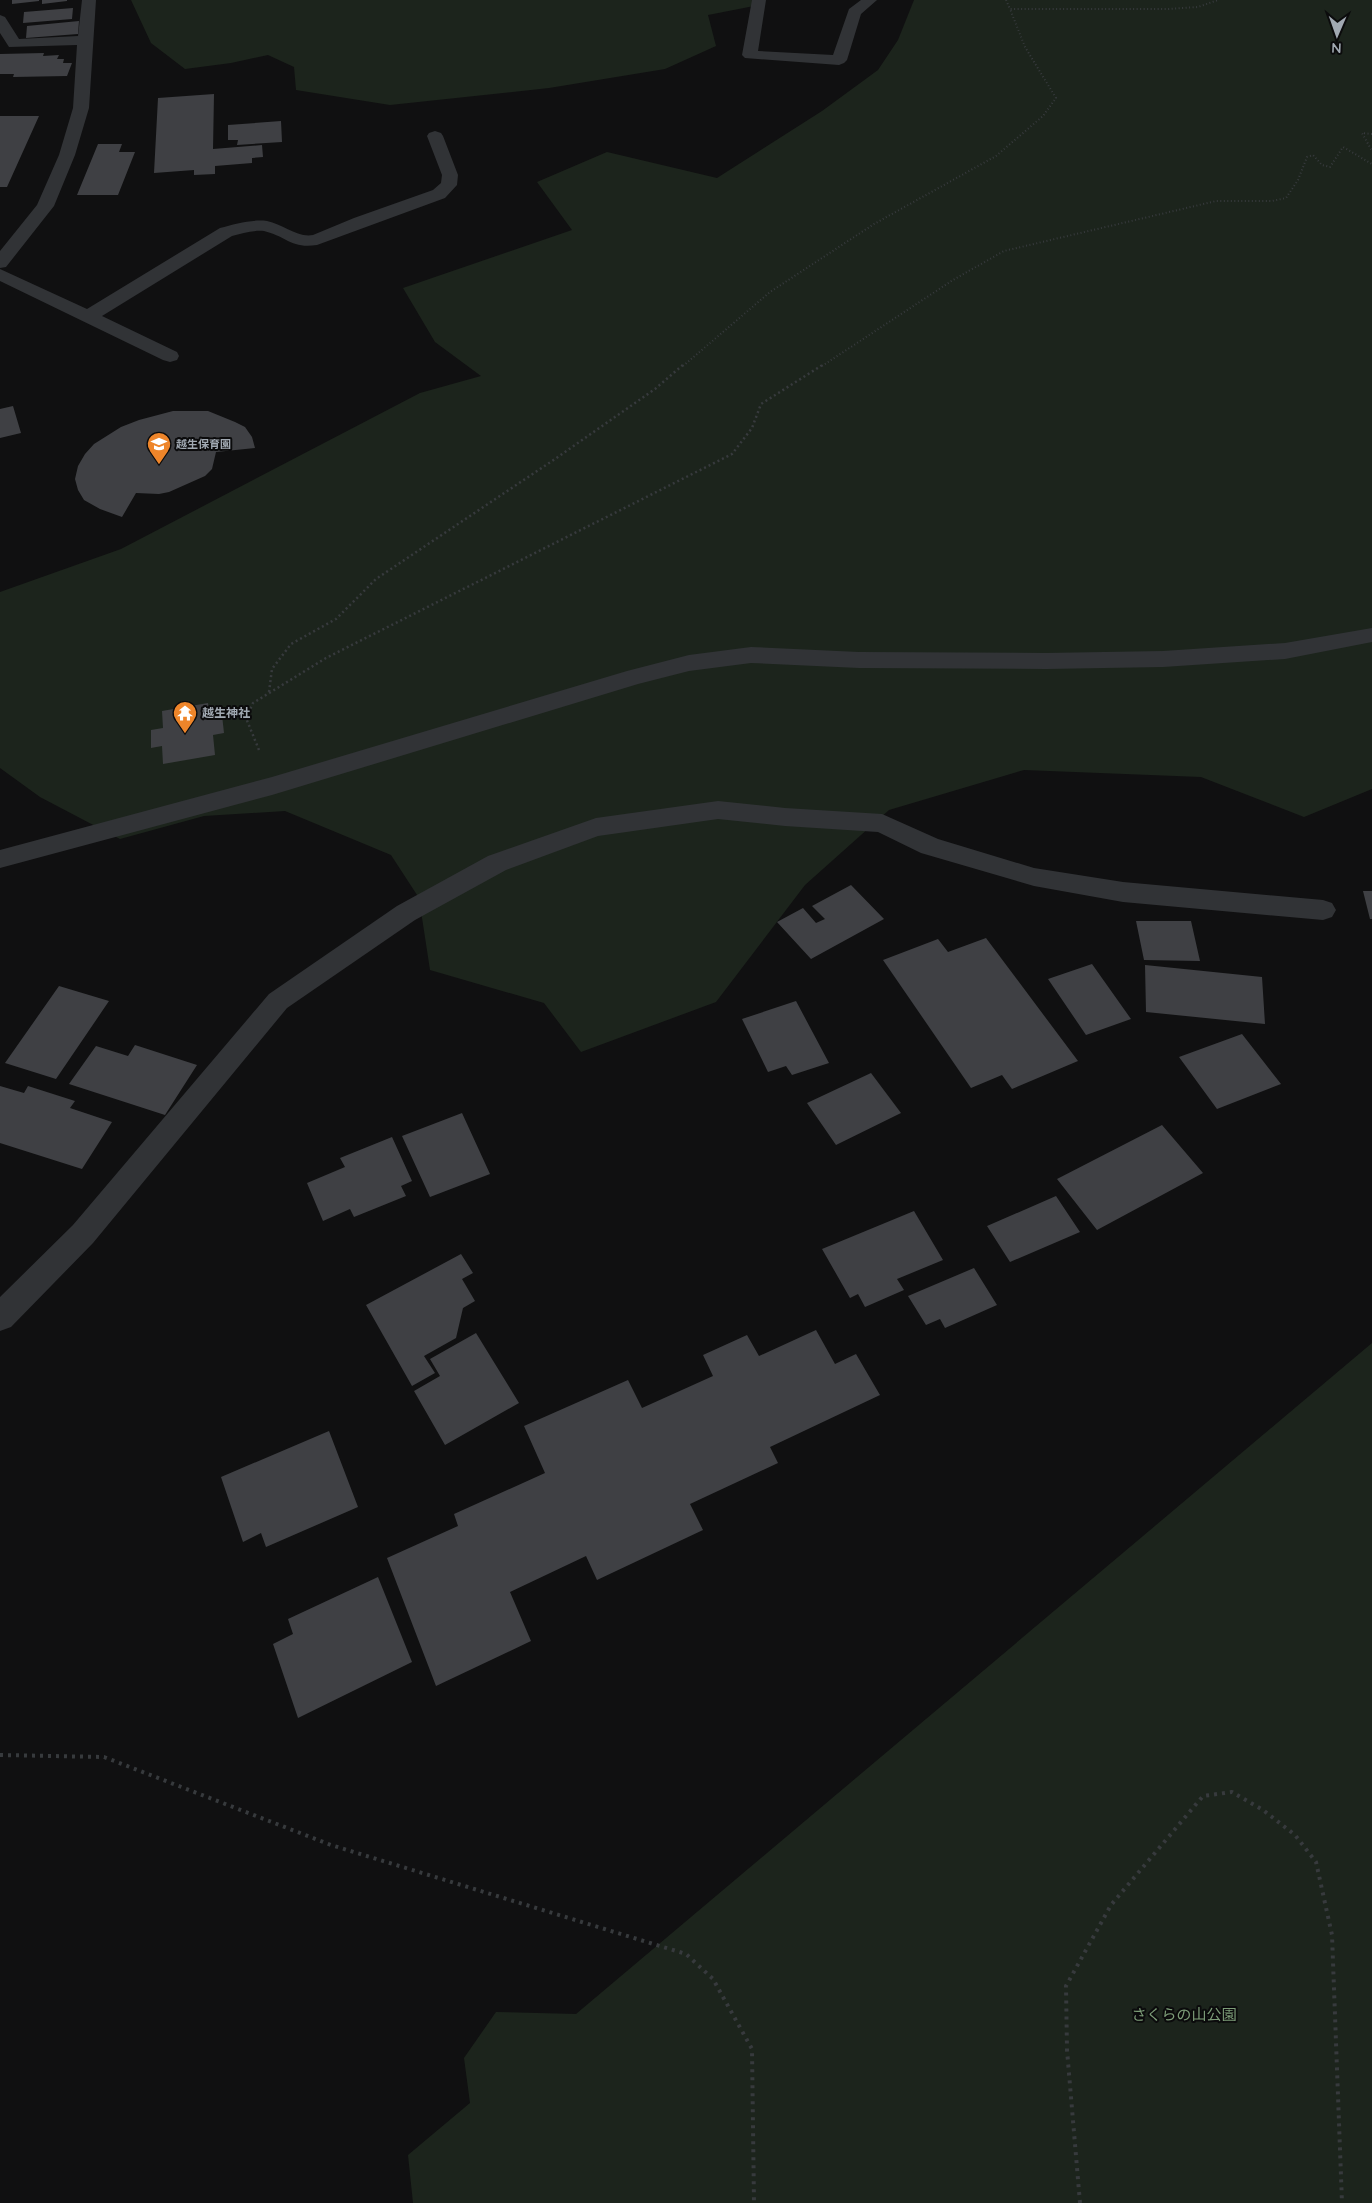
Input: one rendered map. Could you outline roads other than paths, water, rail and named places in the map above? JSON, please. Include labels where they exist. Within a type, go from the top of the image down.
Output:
[{"type":"street","points":[[0,263],[45,206],[67,155],[81,108],[84,40],[89,0]]},
{"type":"street","points":[[759,0],[750,55],[839,60],[854,12],[870,0]]},
{"type":"street","points":[[0,20],[14,44],[84,40]]},
{"type":"street","points":[[89,316],[226,232],[244,227],[266,226],[304,242],[317,240],[360,222],[439,194],[449,185],[450,175],[435,136]]},
{"type":"street","points":[[0,274],[170,356]]},
{"type":"street","points":[[0,858],[272,786],[635,676],[689,663],[752,655],[859,660],[1046,661],[1163,659],[1285,651],[1372,635]]},
{"type":"street","points":[[0,1318],[83,1234],[278,1001],[406,913],[497,863],[596,827],[718,810],[785,817],[882,823],[930,846],[1034,878],[1123,892],[1323,910]]},
{"type":"place","name":"越生保育園","points":[[159,465]]},
{"type":"place","name":"越生神社","points":[[185,734]]},
{"type":"park label","name":"さくらの山公園","points":[[1184,2015]]}]
